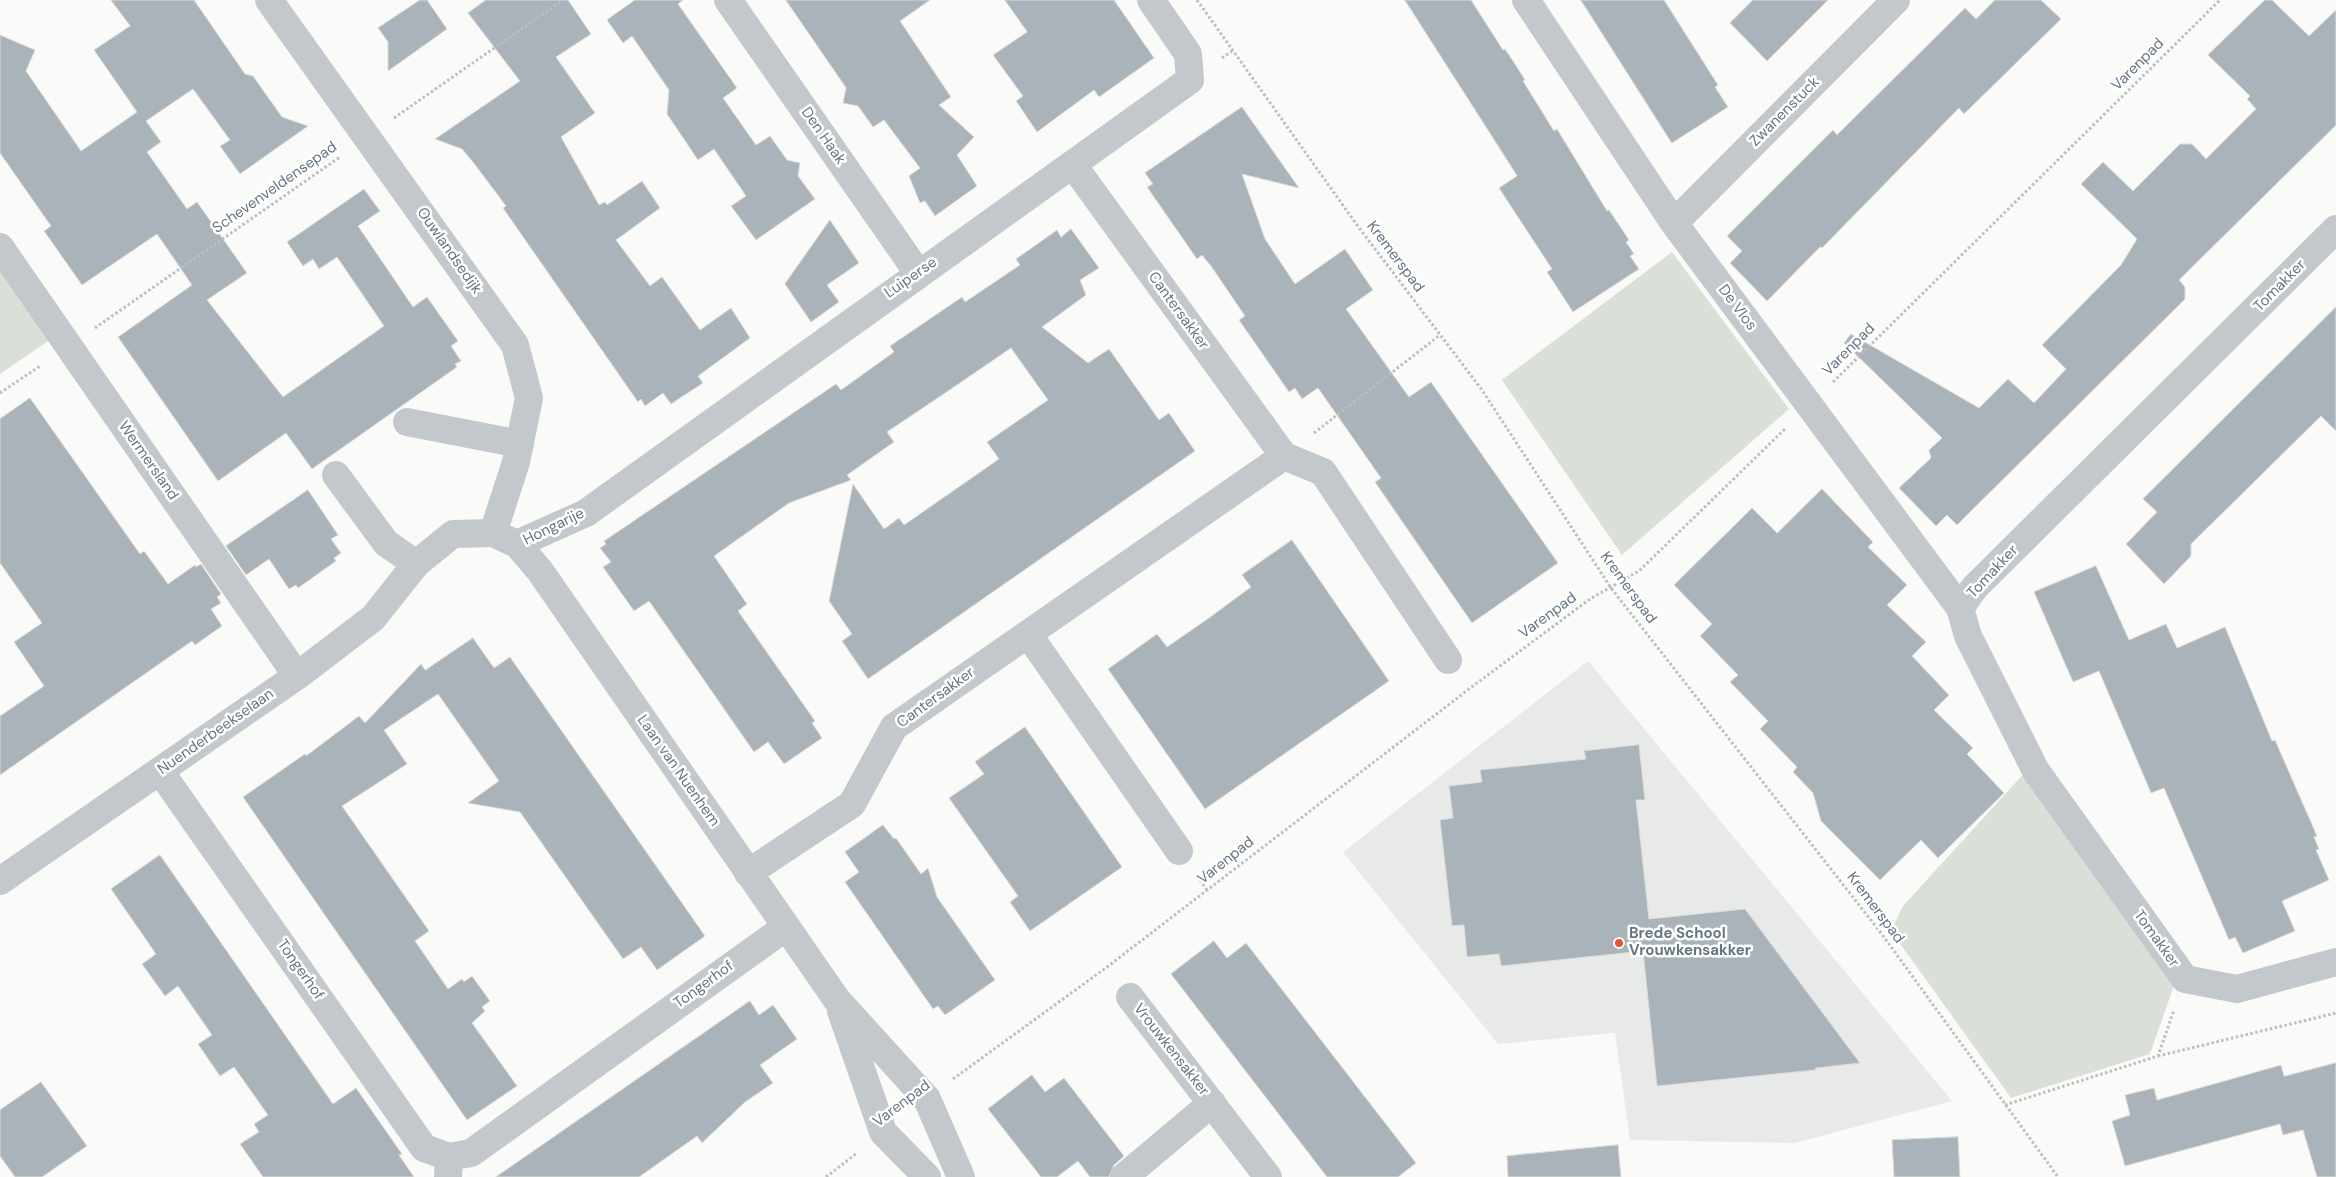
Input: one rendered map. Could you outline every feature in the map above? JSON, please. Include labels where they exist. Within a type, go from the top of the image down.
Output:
[{"type":"street","name":"Ouwlandsedijk","points":[[269,0],[515,345],[529,398],[505,539]]},
{"type":"street","name":"Den Haak","points":[[728,0],[918,273]]},
{"type":"street","name":"Luiperse","points":[[634,478],[1190,80],[1188,54],[1151,0]]},
{"type":"street","name":"De Vlos","points":[[1526,0],[1674,223],[1960,608]]},
{"type":"street","name":"Zwanenstuck","points":[[1674,223],[1896,0]]},
{"type":"street","name":"Cantersakker","points":[[748,873],[852,804],[894,727],[1284,456],[1073,165]]},
{"type":"street","name":"Tomakker","points":[[2336,229],[1975,587],[1960,608],[1968,636],[2036,771],[2185,979],[2237,989],[2336,962]]},
{"type":"street","name":"Wermersland","points":[[0,247],[297,676]]},
{"type":"street","points":[[407,422],[520,444]]},
{"type":"street","points":[[1284,456],[1323,472],[1448,660]]},
{"type":"street","points":[[336,475],[386,542],[416,564]]},
{"type":"street","name":"Hongarije","points":[[416,564],[453,534],[505,539],[586,512],[634,478]]},
{"type":"street","name":"Laan van Nuenhem","points":[[505,539],[540,571],[837,1000],[927,1099],[961,1177]]},
{"type":"street","name":"Nuenderbeekselaan","points":[[1,879],[297,676],[373,618],[416,564]]},
{"type":"street","points":[[1028,634],[1180,851]]},
{"type":"street","name":"Tongerhof","points":[[160,771],[424,1148],[448,1167],[786,927]]},
{"type":"street","name":"Vrouwkensakker","points":[[1130,998],[1268,1177]]},
{"type":"street","name":"Laan van Nuenhem","points":[[837,1000],[883,1132],[927,1177]]},
{"type":"street","name":"Vrouwkensakker","points":[[1124,1177],[1212,1104]]},
{"type":"path","name":"Schevenveldensepad","points":[[0,394],[563,0]]},
{"type":"path","name":"Kremerspad","points":[[1197,0],[1351,218],[1482,390],[1611,588],[1881,933],[2058,1177]]},
{"type":"path","name":"Varenpad","points":[[927,1099],[1107,967],[1469,689],[1590,599],[1638,571],[1810,405],[2220,0]]},
{"type":"path","points":[[1284,456],[1440,335]]},
{"type":"path","name":"Tomakker","points":[[2158,1056],[2185,979]]},
{"type":"path","points":[[2005,1105],[2158,1056],[2336,1013]]},
{"type":"path","name":"Varenpad","points":[[826,1177],[883,1132]]},
{"type":"shaded area","points":[[1672,252],[1789,409],[1622,555],[1502,380]]},
{"type":"shaded area","points":[[0,270],[54,337],[0,374]]},
{"type":"shaded area","name":"Brede School Vrouwkensakker","points":[[1588,661],[1952,1101],[1795,1143],[1630,1140],[1615,1033],[1498,1044],[1343,852]]},
{"type":"shaded area","points":[[2028,769],[2177,977],[2150,1054],[2011,1098],[1891,931],[1903,906]]},
{"type":"building","points":[[111,0],[194,0],[245,74],[253,76],[282,117],[308,126],[240,174],[220,146],[230,140],[193,89],[146,121],[161,142],[147,152],[187,209],[197,202],[247,273],[207,300],[283,397],[384,326],[337,257],[319,269],[313,259],[303,266],[287,242],[364,189],[380,211],[358,226],[413,307],[427,297],[458,341],[451,346],[461,361],[455,364],[457,367],[312,469],[286,433],[218,481],[118,337],[192,285],[157,234],[82,285],[44,231],[51,226],[0,153],[0,35],[35,50],[26,71],[81,151],[137,112],[94,50],[130,26]]},
{"type":"building","points":[[420,0],[427,0],[447,29],[388,71],[388,42],[378,28]]},
{"type":"building","points":[[486,0],[568,0],[591,34],[556,57],[595,113],[561,137],[599,205],[605,202],[607,205],[642,181],[660,208],[616,240],[650,286],[662,277],[700,330],[731,308],[750,338],[698,376],[703,383],[671,404],[663,393],[645,406],[641,399],[638,402],[503,208],[506,206],[473,162],[462,149],[435,139],[520,81],[468,13]]},
{"type":"building","points":[[635,0],[683,0],[678,4],[737,88],[723,98],[756,145],[770,136],[787,160],[800,163],[798,176],[815,199],[756,240],[731,206],[746,196],[714,149],[698,160],[667,114],[669,90],[632,36],[623,43],[607,20]]},
{"type":"building","points":[[786,0],[930,0],[900,21],[951,97],[939,105],[974,137],[957,155],[977,186],[935,216],[925,201],[920,203],[909,176],[920,168],[884,120],[873,127],[858,106],[843,103],[846,88]]},
{"type":"building","points":[[1005,0],[1114,0],[1154,58],[1099,97],[1094,90],[1037,132],[1016,101],[1023,96],[993,55],[1027,32]]},
{"type":"building","points":[[1405,0],[1471,0],[1503,50],[1505,49],[1515,64],[1525,80],[1523,81],[1554,131],[1557,129],[1607,211],[1609,210],[1629,240],[1626,242],[1634,254],[1630,256],[1639,269],[1573,312],[1547,272],[1552,269],[1499,188],[1517,176]]},
{"type":"building","points":[[1581,0],[1664,0],[1718,85],[1715,87],[1728,107],[1672,143]]},
{"type":"building","points":[[1753,0],[1828,0],[1767,61],[1730,23]]},
{"type":"building","points":[[1995,0],[2041,0],[2061,19],[1964,114],[1959,108],[1822,248],[1820,247],[1767,301],[1730,263],[1742,251],[1727,236],[1833,130],[1837,135],[1965,8],[1976,19]]},
{"type":"building","points":[[2265,0],[2272,0],[2309,36],[2336,10],[2336,125],[2179,280],[2185,287],[2185,299],[1957,525],[1947,515],[1936,526],[1899,488],[1931,458],[1929,450],[1942,438],[1844,343],[1851,334],[1979,408],[2008,379],[2034,403],[2066,369],[2042,345],[2121,265],[2137,239],[2081,184],[2103,162],[2133,191],[2180,144],[2192,144],[2206,159],[2256,109],[2247,99],[2250,96],[2208,55]]},
{"type":"building","points":[[1242,107],[1299,188],[1242,174],[1265,239],[1295,284],[1345,249],[1373,290],[1346,309],[1409,397],[1431,382],[1558,563],[1472,623],[1375,482],[1381,478],[1318,388],[1302,399],[1295,388],[1289,392],[1239,320],[1245,316],[1211,266],[1202,255],[1197,259],[1147,187],[1153,184],[1145,173]]},
{"type":"building","points":[[830,220],[859,263],[827,285],[839,302],[811,322],[785,284]]},
{"type":"building","points":[[1071,229],[1099,268],[1080,280],[1086,295],[1042,327],[1088,363],[1109,349],[1159,420],[1169,413],[1195,451],[868,679],[842,641],[852,634],[829,601],[853,484],[884,529],[899,518],[904,525],[999,459],[987,442],[1048,400],[1011,348],[887,432],[894,442],[847,475],[851,480],[789,503],[714,556],[747,604],[738,611],[815,721],[812,723],[822,738],[784,764],[768,742],[754,752],[649,601],[634,611],[603,567],[611,562],[600,548],[606,544],[604,541],[836,384],[841,390],[894,352],[890,346],[962,297],[965,302],[1020,265],[1016,259],[1057,230],[1061,237]]},
{"type":"building","points":[[2336,307],[2336,431],[2321,416],[2191,544],[2191,556],[2164,584],[2126,544],[2157,512],[2143,499]]},
{"type":"building","points":[[30,398],[140,554],[144,551],[168,584],[195,565],[196,567],[201,564],[221,594],[217,597],[221,603],[211,609],[222,626],[195,645],[192,641],[0,775],[0,716],[44,686],[14,642],[42,623],[0,563],[0,419]]},
{"type":"building","points":[[1822,489],[1873,542],[1868,547],[1907,585],[1887,605],[1926,642],[1912,656],[1949,695],[1934,710],[1973,748],[1967,754],[2004,793],[1938,858],[1921,840],[1880,880],[1821,821],[1813,793],[1793,772],[1797,767],[1760,729],[1768,721],[1730,682],[1738,675],[1700,636],[1712,624],[1674,585],[1752,508],[1777,533]]},
{"type":"building","points":[[308,490],[338,535],[331,539],[341,553],[334,558],[336,561],[298,588],[296,585],[289,589],[269,559],[246,575],[226,546]]},
{"type":"building","points":[[1292,540],[1389,681],[1205,809],[1108,669],[1157,634],[1167,647],[1209,618],[1251,587],[1242,575]]},
{"type":"building","points":[[2096,566],[2129,640],[2166,624],[2177,648],[2225,627],[2272,741],[2275,740],[2317,836],[2314,837],[2319,849],[2316,850],[2329,880],[2282,901],[2295,931],[2243,953],[2235,937],[2229,940],[2164,788],[2151,793],[2099,671],[2073,682],[2034,592]]},
{"type":"building","points":[[473,638],[494,668],[510,657],[705,936],[657,970],[641,947],[623,959],[520,812],[468,803],[499,781],[438,694],[384,730],[407,764],[342,806],[429,931],[415,941],[448,989],[462,979],[464,982],[472,976],[490,1001],[482,1007],[485,1011],[472,1023],[517,1086],[467,1120],[243,797],[305,754],[306,756],[359,716],[365,723],[421,664],[425,670]]},
{"type":"building","points":[[1025,727],[1122,867],[1030,931],[1010,902],[1018,896],[949,798],[984,774],[975,762]]},
{"type":"building","points":[[1639,745],[1645,800],[1636,800],[1649,919],[1745,909],[1860,1063],[1816,1068],[1815,1070],[1657,1086],[1643,951],[1501,966],[1499,954],[1467,957],[1464,925],[1452,926],[1440,820],[1453,818],[1449,786],[1482,782],[1480,770],[1586,759],[1584,751]]},
{"type":"building","points":[[883,825],[894,839],[896,838],[921,874],[928,868],[937,897],[995,980],[945,1015],[938,1006],[933,1009],[845,882],[859,872],[845,852]]},
{"type":"building","points":[[160,855],[333,1104],[356,1088],[402,1154],[399,1155],[414,1177],[263,1177],[240,1144],[259,1132],[254,1124],[268,1115],[234,1067],[220,1076],[198,1044],[212,1035],[178,986],[165,996],[142,964],[156,954],[111,889]]},
{"type":"building","points":[[1214,941],[1227,958],[1246,943],[1416,1163],[1398,1177],[1327,1177],[1171,974]]},
{"type":"building","points":[[750,1001],[759,1015],[773,1005],[797,1039],[760,1065],[773,1083],[745,1102],[702,1143],[697,1136],[639,1177],[496,1177]]},
{"type":"building","points":[[2336,1063],[2336,1177],[2317,1177],[2303,1130],[2283,1135],[2280,1124],[2125,1166],[2112,1121],[2130,1115],[2125,1095],[2154,1088],[2157,1100],[2281,1065],[2284,1076]]},
{"type":"building","points":[[1032,1075],[1045,1092],[1064,1078],[1124,1156],[1114,1165],[1109,1177],[1090,1177],[1078,1161],[1057,1177],[1041,1177],[988,1109]]},
{"type":"building","points":[[41,1082],[87,1146],[42,1177],[15,1177],[0,1156],[0,1110]]},
{"type":"building","points":[[1958,1137],[1960,1177],[1894,1177],[1892,1140]]},
{"type":"building","points":[[1618,1145],[1621,1177],[1508,1177],[1507,1156]]},
{"type":"place","name":"Brede School Vrouwkensakker","points":[[1619,943]]}]
